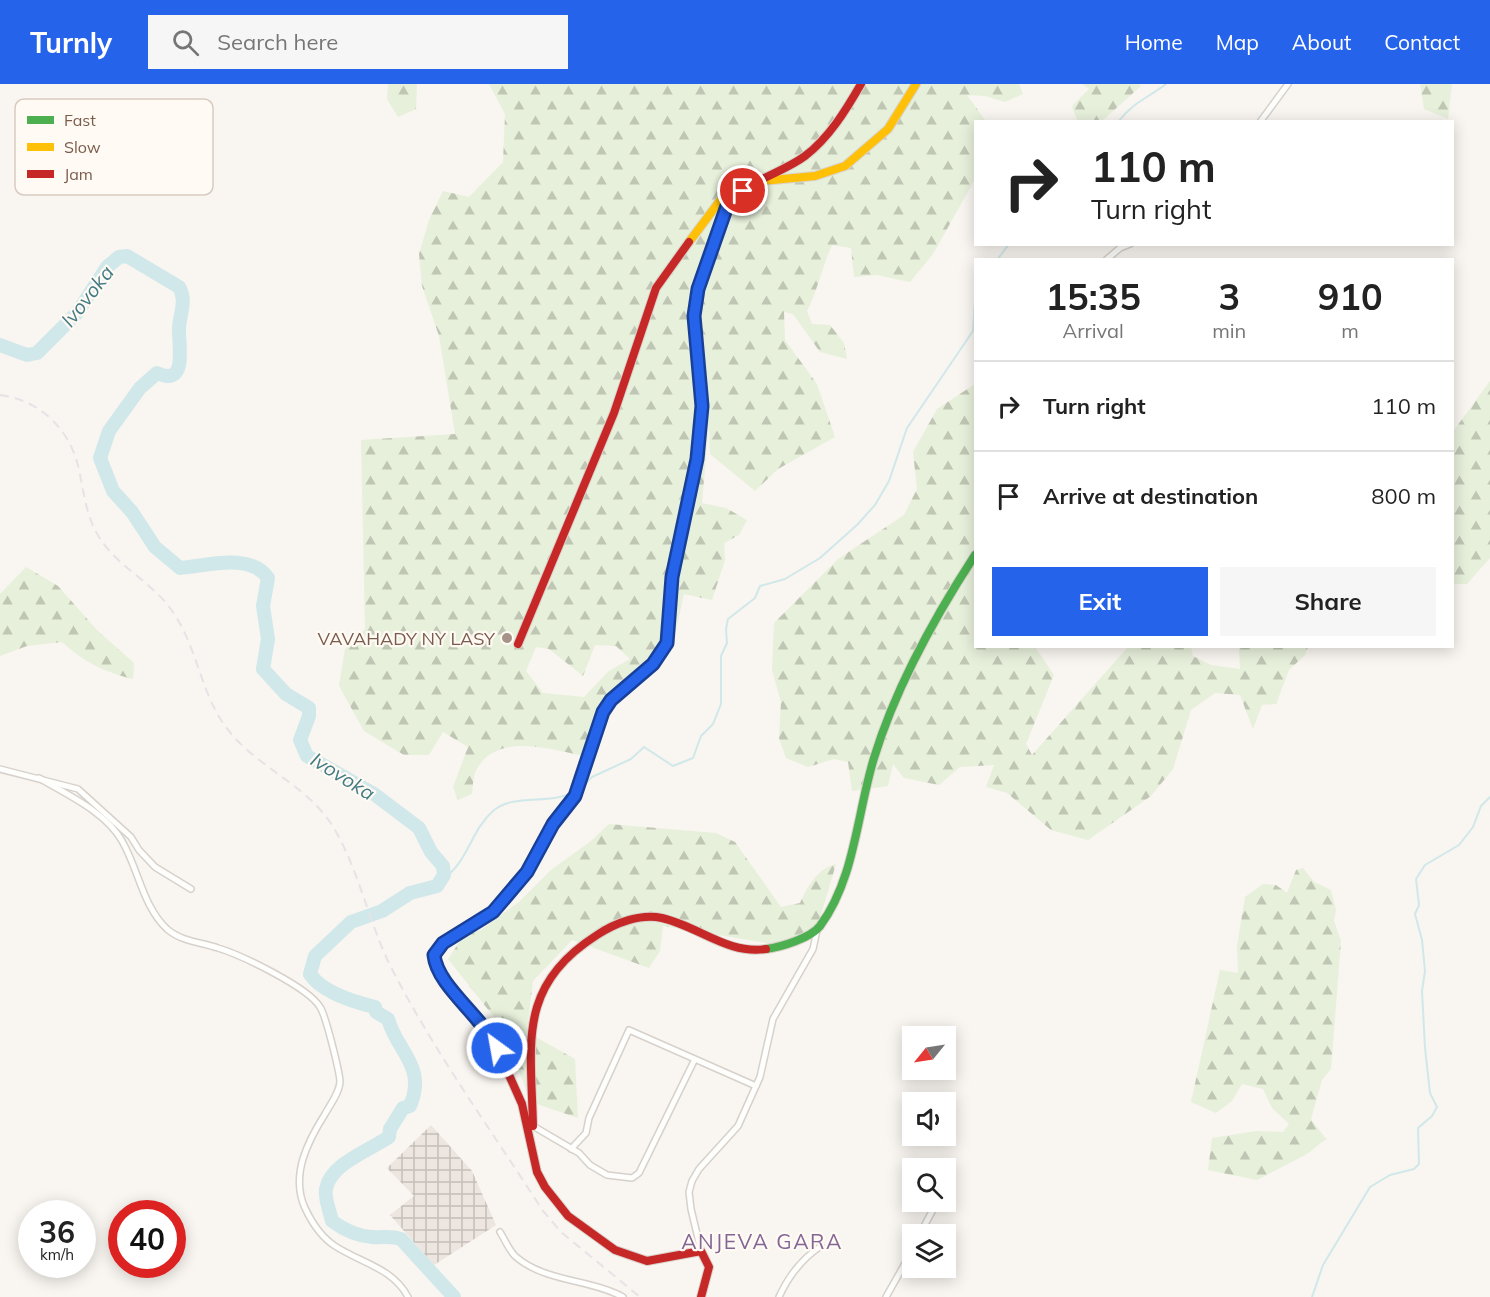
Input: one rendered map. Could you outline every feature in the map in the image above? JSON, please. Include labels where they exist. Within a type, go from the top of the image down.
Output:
[{"type":"street","points":[[694,1061],[639,1173],[633,1179],[607,1175],[571,1149],[531,1126],[490,1034],[442,978],[435,967],[434,955],[443,943],[493,912],[527,872],[553,824],[575,796],[603,712],[611,700],[653,664],[667,643],[672,577],[697,459],[702,406],[694,316],[698,289],[727,206],[743,191],[805,156],[844,114],[861,84]]},
{"type":"street","points":[[518,644],[553,566],[614,412],[656,288],[728,190],[737,184],[815,177],[845,166],[860,156],[888,129],[916,84]]},
{"type":"street","points":[[1262,120],[1288,84]]},
{"type":"street","points":[[1108,258],[1125,246]]},
{"type":"street","points":[[701,1297],[710,1263],[700,1251],[689,1192],[692,1181],[699,1169],[738,1126],[756,1086],[773,1019],[813,949],[817,930],[831,908],[842,880],[874,758],[890,716],[924,639],[947,595],[974,556]]},
{"type":"street","points":[[0,769],[78,789],[131,837],[139,850],[156,867],[191,889]]},
{"type":"street","points":[[39,778],[96,814],[122,839],[152,908],[167,929],[189,941],[219,948],[253,963],[312,998],[320,1007],[340,1083],[333,1100],[309,1140],[302,1162],[299,1190],[304,1206],[318,1232],[336,1246],[357,1255],[390,1275],[401,1284],[408,1297]]},
{"type":"street","points":[[700,1251],[647,1261],[603,1244],[572,1219],[538,1173],[531,1126],[533,1014],[543,983],[565,956],[590,938],[618,924],[635,919],[660,918],[745,952],[777,949],[817,930]]},
{"type":"street","points":[[571,1149],[586,1133],[589,1118],[629,1030],[694,1061],[756,1086]]},
{"type":"street","points":[[500,1232],[515,1255],[539,1271],[582,1281],[623,1297]]},
{"type":"street","points":[[779,1297],[791,1276],[811,1252],[821,1246]]},
{"type":"street","points":[[885,1297],[902,1268]]},
{"type":"shaded area","points":[[431,1125],[472,1171],[496,1225],[434,1265],[390,1215],[414,1196],[387,1168]]},
{"type":"green space","points":[[388,84],[417,84],[416,109],[398,117],[387,99]]},
{"type":"green space","points":[[489,84],[1019,84],[1023,94],[1005,102],[985,96],[967,95],[985,120],[974,120],[974,181],[933,254],[910,282],[877,275],[854,277],[851,248],[832,245],[807,311],[812,324],[830,325],[844,343],[847,359],[820,352],[793,314],[784,312],[785,340],[817,384],[835,437],[778,469],[755,491],[710,454],[709,423],[702,503],[726,508],[747,520],[739,535],[724,543],[725,560],[712,600],[684,594],[672,648],[611,701],[589,757],[529,746],[500,749],[488,756],[476,770],[472,794],[458,800],[453,787],[468,747],[443,732],[429,755],[404,755],[364,731],[339,686],[345,649],[365,629],[361,440],[455,434],[439,336],[422,286],[419,254],[429,220],[443,191],[469,197],[503,162],[505,114]],"holes":[[[595,645],[616,646],[630,659],[609,671],[584,697],[543,693],[526,671],[536,647],[549,649],[583,676]]]},
{"type":"green space","points":[[1082,84],[1139,84],[1141,86],[1103,120],[1077,120],[1072,106],[1089,89]]},
{"type":"green space","points":[[1420,84],[1452,84],[1448,119],[1424,109]]},
{"type":"green space","points":[[1490,381],[1490,558],[1467,584],[1454,584],[1454,430]]},
{"type":"green space","points":[[974,385],[974,648],[1036,648],[1054,675],[1026,744],[1032,755],[1127,648],[1191,648],[1193,656],[1211,665],[1240,669],[1239,648],[1308,648],[1305,655],[1289,670],[1276,704],[1262,705],[1253,729],[1240,695],[1215,693],[1191,710],[1173,769],[1151,796],[1088,840],[1051,830],[1007,793],[986,787],[994,765],[960,767],[939,785],[904,778],[893,764],[888,786],[852,791],[848,762],[834,759],[808,767],[786,758],[779,738],[781,702],[772,670],[774,623],[838,559],[904,515],[917,489],[913,452],[937,409]]},
{"type":"green space","points":[[26,567],[58,586],[97,630],[134,663],[133,679],[95,665],[62,642],[27,646],[0,656],[0,594]]},
{"type":"green space","points":[[609,824],[716,833],[735,842],[781,907],[800,903],[818,874],[836,864],[818,925],[779,945],[663,926],[660,951],[649,968],[572,940],[533,981],[527,1032],[575,1059],[578,1118],[531,1102],[501,1026],[448,959],[464,935],[481,930],[520,901],[551,870],[591,841]]},
{"type":"green space","points":[[1303,868],[1314,882],[1331,890],[1336,910],[1334,921],[1341,941],[1331,1069],[1322,1080],[1311,1119],[1326,1139],[1307,1154],[1257,1180],[1208,1170],[1212,1138],[1256,1131],[1283,1132],[1289,1124],[1272,1108],[1263,1089],[1242,1084],[1232,1101],[1216,1113],[1191,1102],[1220,970],[1238,973],[1237,946],[1245,897],[1263,884],[1276,885],[1287,893],[1296,870]]},
{"type":"waterway","points":[[1120,120],[1135,105],[1166,84]]},
{"type":"waterway","points":[[998,258],[1008,246]]},
{"type":"waterway","name":"Ivovoka","points":[[0,345],[27,355],[37,353],[77,313],[107,267],[119,257],[127,256],[179,287],[183,302],[179,328],[180,362],[178,369],[174,374],[167,376],[157,373],[140,388],[109,431],[100,458],[113,491],[132,512],[155,547],[180,568],[215,563],[239,563],[260,570],[268,578],[263,606],[268,639],[263,669],[286,694],[309,708],[309,716],[300,740],[307,756],[374,794],[419,828],[431,852],[443,866],[444,875],[437,886],[410,893],[382,911],[351,922],[315,956],[310,974],[330,991],[375,1007],[376,1012],[388,1019],[392,1031],[409,1060],[415,1080],[410,1106],[403,1108],[390,1129],[389,1137],[352,1158],[329,1180],[326,1196],[332,1221],[346,1230],[361,1235],[401,1239],[454,1297]]},
{"type":"waterway","points":[[581,788],[592,777],[631,759],[644,747],[673,766],[693,758],[701,736],[713,724],[721,704],[721,656],[727,643],[728,619],[755,598],[760,586],[785,579],[820,558],[857,525],[875,505],[889,481],[907,428],[973,331],[974,316]]},
{"type":"waterway","points":[[441,880],[457,865],[479,828],[493,811],[511,802],[554,798],[573,792]]},
{"type":"waterway","points":[[1312,1297],[1323,1265],[1370,1187],[1390,1175],[1414,1169],[1419,1164],[1418,1128],[1432,1116],[1437,1107],[1430,1093],[1425,1048],[1422,991],[1425,971],[1422,940],[1415,914],[1419,905],[1416,879],[1425,865],[1459,845],[1473,827],[1481,806],[1490,797]]},
{"type":"railway","points":[[0,395],[28,403],[52,419],[61,430],[75,455],[88,513],[99,537],[115,557],[162,598],[170,608],[187,638],[211,702],[229,731],[255,757],[312,801],[335,830],[352,865],[386,957],[395,975],[448,1065],[543,1211],[561,1232],[640,1297]]},
{"type":"traffic: fast","points":[[766,949],[787,944],[810,934],[820,926],[832,908],[848,867],[868,779],[893,705],[917,653],[974,557]]},
{"type":"traffic: fast","points":[[492,1037],[442,977],[434,955],[443,943],[493,912],[527,872],[553,824],[575,796],[601,717]]},
{"type":"traffic: slow","points":[[689,242],[728,190],[742,183],[815,176],[845,166],[888,129],[916,84]]},
{"type":"traffic: slow","points":[[601,717],[611,700],[653,664],[667,643],[672,577],[697,459],[702,406],[694,320]]},
{"type":"traffic: jam","points":[[694,320],[706,262],[717,227],[727,206],[743,190],[814,149],[836,123],[861,84]]},
{"type":"traffic: jam","points":[[518,644],[614,413],[656,288],[689,242]]},
{"type":"traffic: jam","points":[[528,1126],[533,1126],[531,1042],[534,1018],[541,996],[553,975],[571,954],[612,927],[628,920],[646,917],[675,922],[739,948],[766,949]]},
{"type":"traffic: jam","points":[[492,1037],[522,1104],[537,1172],[545,1187],[568,1216],[615,1250],[647,1261],[701,1251],[709,1267],[701,1297]]},
{"type":"place","name":"VAVAHADY NY LASY","points":[[507,638]]},
{"type":"district","name":"ANJEVA GARA","points":[[762,1241]]},
{"type":"route","points":[[497,1048],[475,1013],[442,978],[435,967],[434,955],[443,943],[493,912],[527,872],[553,824],[573,802],[603,712],[611,700],[653,664],[662,654],[667,643],[672,577],[690,501],[702,406],[698,340],[694,316],[698,289],[727,206],[743,191]]}]
